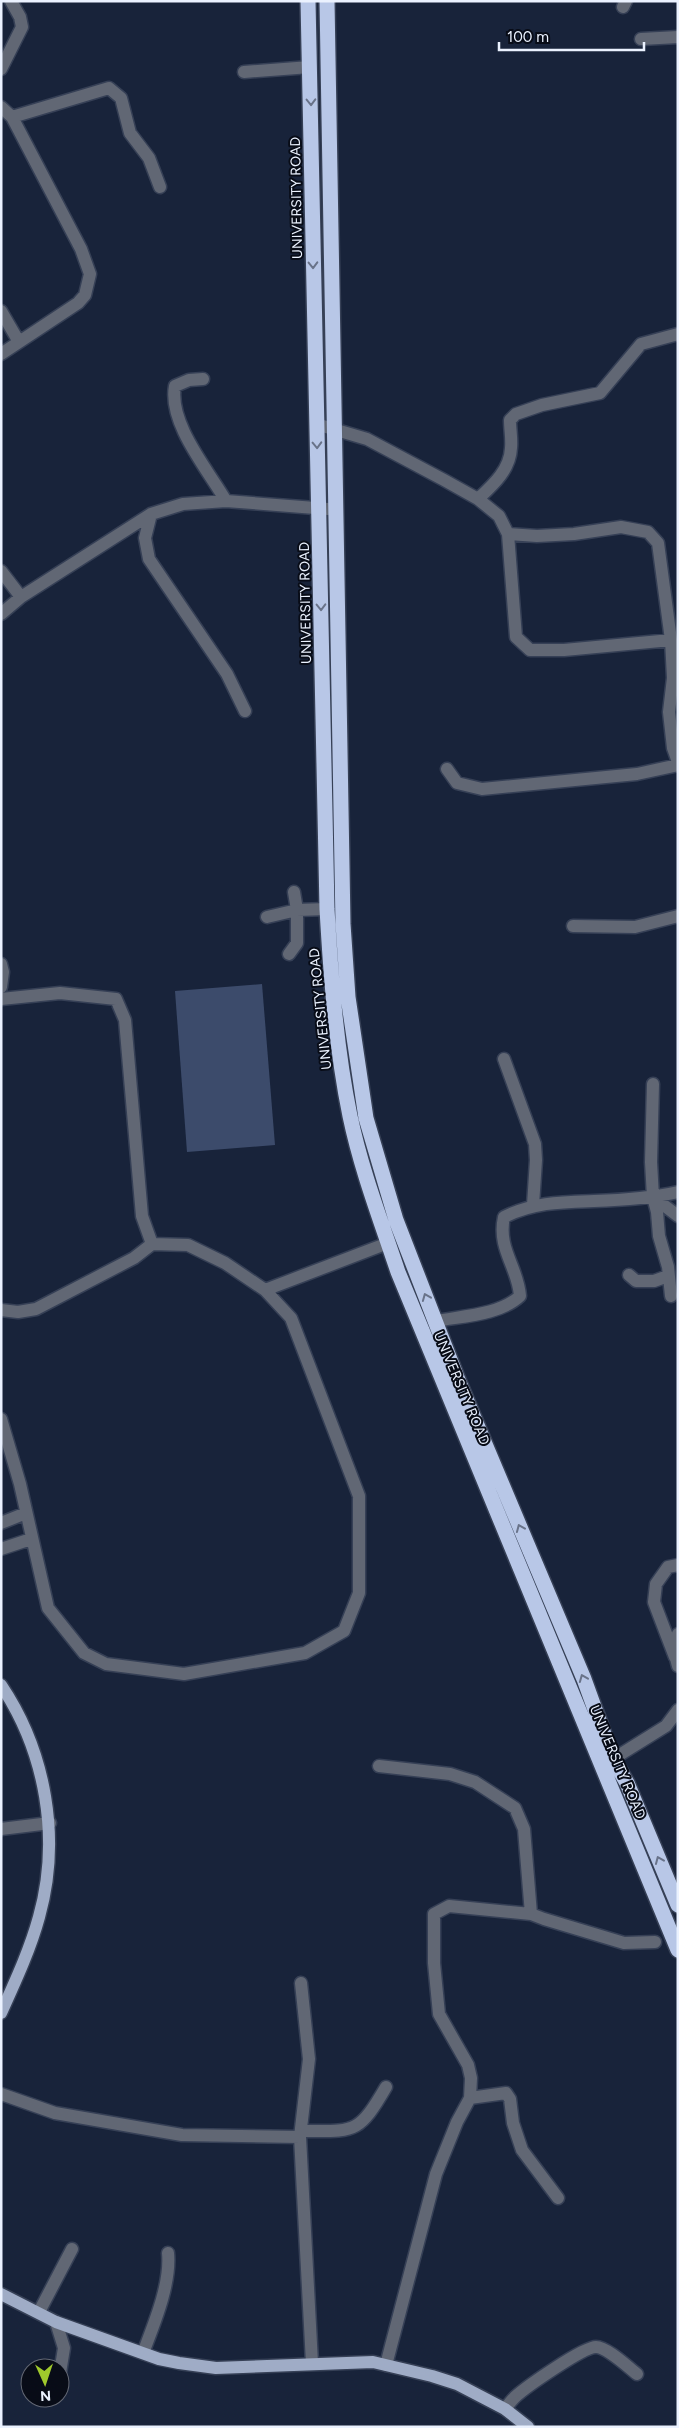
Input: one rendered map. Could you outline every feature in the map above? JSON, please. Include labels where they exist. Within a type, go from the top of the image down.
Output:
[{"type":"highway","name":"UNIVERSITY ROAD","points":[[308,1],[328,909],[333,997],[350,1117],[366,1178],[398,1272],[678,1950]]},
{"type":"highway","name":"UNIVERSITY ROAD","points":[[327,1],[327,121],[335,429],[343,915],[348,997],[366,1118],[399,1228],[458,1380],[584,1679],[613,1759],[626,1783],[678,1905]]},
{"type":"highway","points":[[444,1386],[458,1380]]},
{"type":"main road","points":[[1,1685],[18,1710],[35,1751],[50,1823],[49,1864],[39,1917],[1,2013]]},
{"type":"main road","points":[[1,2294],[56,2322],[143,2353],[179,2363],[216,2368],[312,2363],[373,2362],[386,2365],[457,2384],[505,2409],[528,2427]]},
{"type":"street","points":[[1,69],[22,27],[20,18],[11,1]]},
{"type":"street","points":[[642,39],[678,37]]},
{"type":"street","points":[[244,72],[310,67]]},
{"type":"street","points":[[12,117],[109,88],[121,98],[130,133],[149,158],[160,188]]},
{"type":"street","points":[[1,108],[12,117],[81,249],[90,274],[85,294],[78,303],[1,354]]},
{"type":"street","points":[[1,311],[19,342]]},
{"type":"street","points":[[478,499],[496,483],[508,463],[511,447],[510,420],[516,414],[542,405],[600,392],[641,344],[678,334]]},
{"type":"street","points":[[202,379],[189,380],[175,386],[173,399],[182,429],[226,501]]},
{"type":"street","points":[[316,424],[367,439],[478,499],[499,516],[508,534],[516,636],[530,650],[564,650],[671,640]]},
{"type":"street","points":[[1,614],[21,597],[151,514],[183,504],[226,501],[335,510]]},
{"type":"street","points":[[151,514],[145,538],[149,559],[227,674],[244,711]]},
{"type":"street","points":[[446,768],[457,783],[482,789],[637,774],[678,764],[672,748],[669,712],[674,678],[658,543],[648,532],[621,527],[574,534],[537,536],[508,534]]},
{"type":"street","points":[[1,571],[21,597]]},
{"type":"street","points":[[289,954],[297,943],[297,910],[294,892]]},
{"type":"street","points":[[267,917],[297,910],[328,909]]},
{"type":"street","points":[[573,926],[634,927],[678,916]]},
{"type":"street","points":[[1,964],[3,972],[1,987]]},
{"type":"street","points":[[1,999],[60,993],[116,999],[125,1020],[142,1216],[152,1244]]},
{"type":"street","points":[[504,1059],[535,1144],[536,1160],[533,1205]]},
{"type":"street","points":[[653,1084],[651,1162],[653,1197],[671,1296]]},
{"type":"street","points":[[436,1321],[496,1309],[513,1303],[520,1296],[519,1286],[505,1252],[501,1230],[504,1216],[533,1205],[653,1197],[678,1192]]},
{"type":"street","points":[[653,1197],[678,1216]]},
{"type":"street","points":[[265,1290],[388,1243]]},
{"type":"street","points":[[1,1310],[18,1312],[36,1309],[134,1258],[152,1244],[188,1245],[225,1263],[265,1290],[291,1318],[359,1496],[360,1593],[344,1631],[305,1653],[184,1674],[106,1664],[84,1653],[48,1608],[26,1513],[1,1419]]},
{"type":"street","points":[[628,1275],[636,1281],[654,1281],[668,1276]]},
{"type":"street","points":[[1,1523],[26,1513]]},
{"type":"street","points":[[1,1549],[31,1539]]},
{"type":"street","points":[[676,1662],[654,1602],[656,1584],[668,1566],[678,1566]]},
{"type":"street","points":[[676,1662],[675,1639],[678,1634]]},
{"type":"street","points":[[613,1759],[666,1726],[678,1710]]},
{"type":"street","points":[[378,1766],[450,1774],[475,1782],[515,1808],[524,1830],[531,1914]]},
{"type":"street","points":[[1,1829],[50,1823]]},
{"type":"street","points":[[386,2365],[436,2174],[457,2122],[470,2098],[471,2078],[468,2065],[438,2014],[434,1963],[434,1914],[449,1906],[531,1914],[544,1920],[624,1943],[656,1942]]},
{"type":"street","points":[[301,1983],[309,2059],[301,2134],[312,2363]]},
{"type":"street","points":[[1,2094],[55,2113],[182,2136],[301,2134],[353,2129],[369,2117],[386,2087]]},
{"type":"street","points":[[470,2098],[506,2093],[510,2099],[512,2123],[522,2150],[558,2198]]},
{"type":"street","points":[[39,2312],[72,2249]]},
{"type":"street","points":[[143,2353],[156,2320],[169,2263],[168,2253]]},
{"type":"street","points":[[56,2322],[64,2348],[62,2358]]},
{"type":"street","points":[[505,2409],[516,2396],[562,2364],[597,2346],[637,2374]]},
{"type":"shaded area","points":[[262,984],[275,1145],[187,1152],[175,991]]}]
